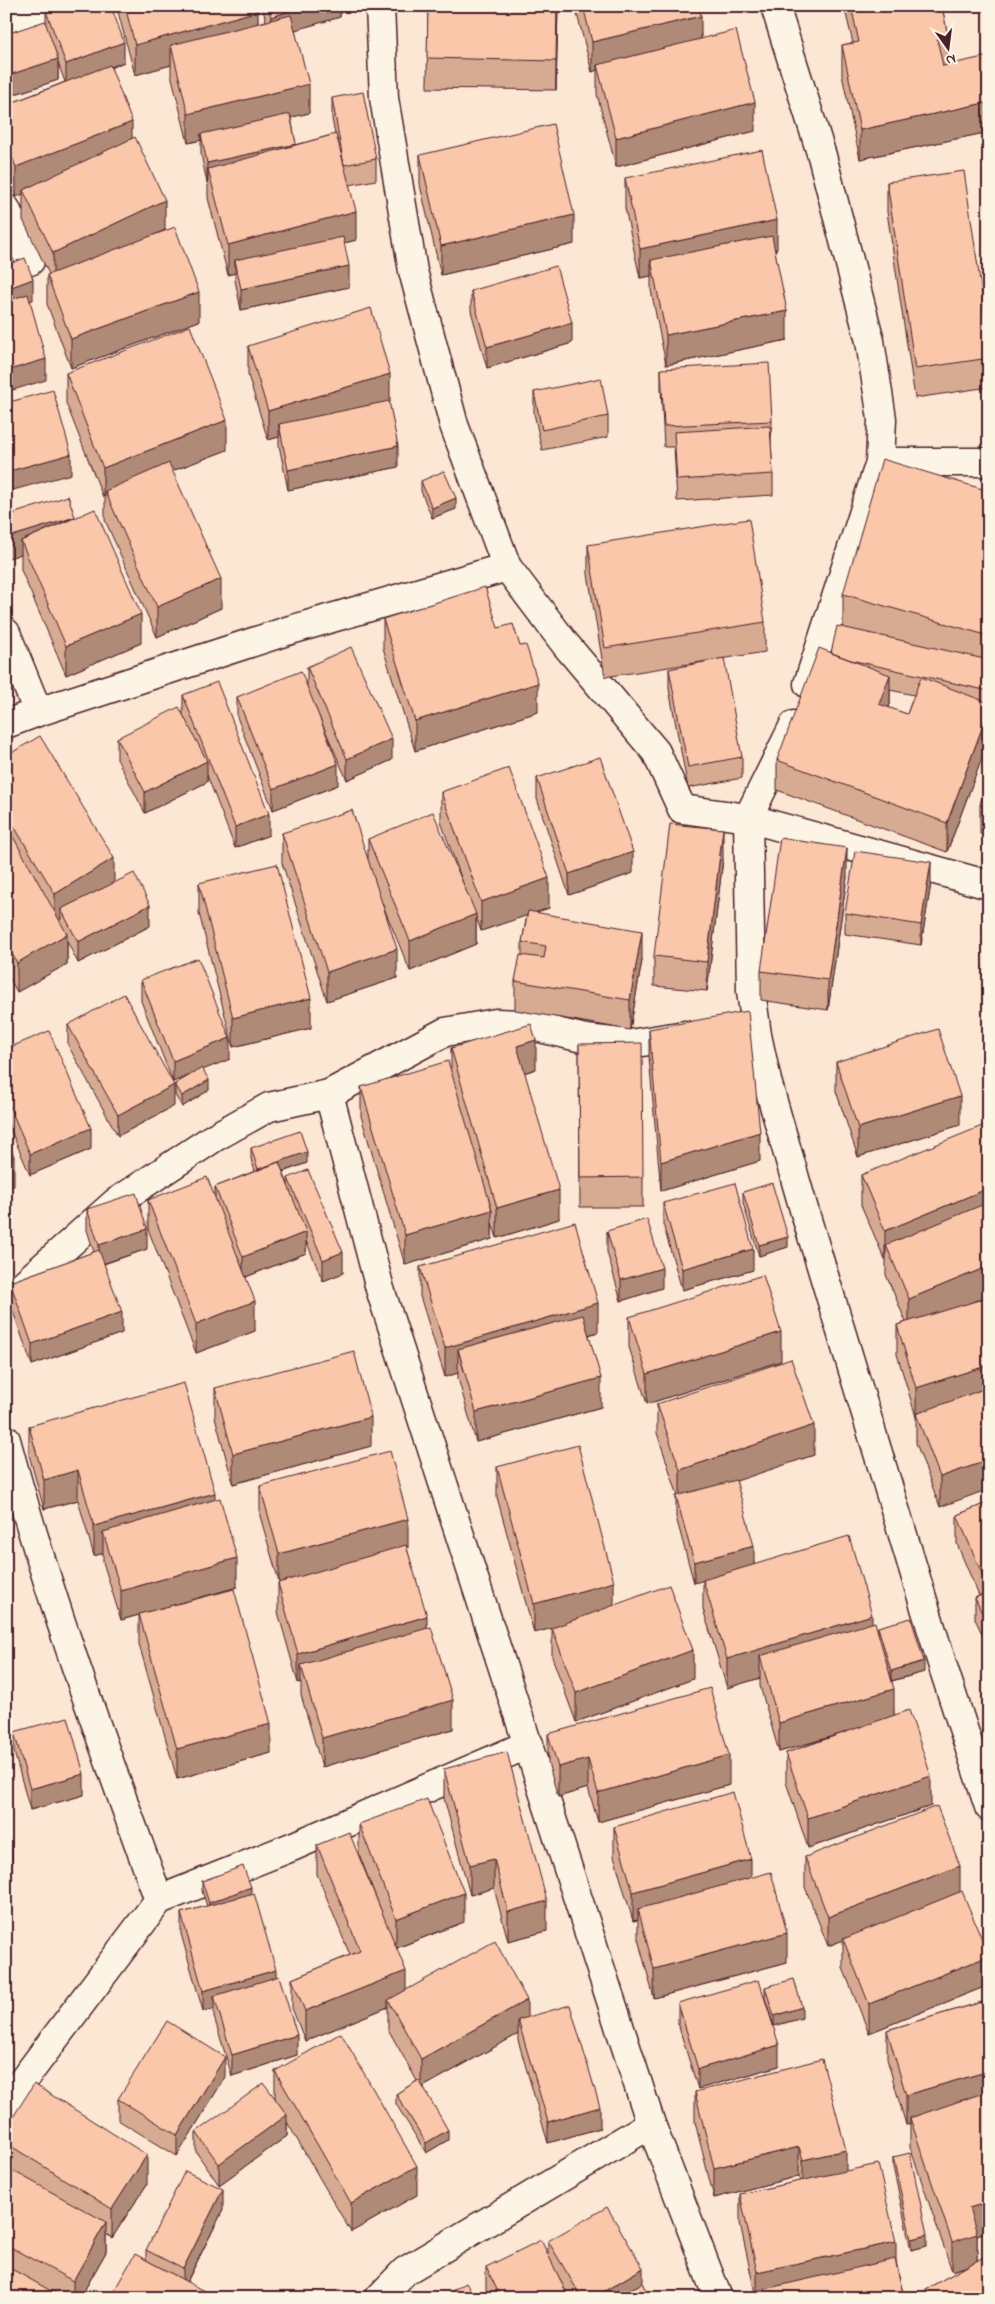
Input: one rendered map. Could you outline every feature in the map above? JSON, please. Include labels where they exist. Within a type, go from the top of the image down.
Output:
[{"type":"street","points":[[6,25],[67,6]]},
{"type":"street","points":[[380,6],[384,98],[413,271],[454,424],[507,567],[566,645],[656,752],[682,809],[748,818],[989,885]]},
{"type":"street","points":[[775,6],[822,156],[870,341],[882,419],[880,462],[795,723],[748,818],[751,991],[757,1035],[767,1080],[805,1213],[944,1670],[989,1807]]},
{"type":"street","points":[[6,209],[30,261]]},
{"type":"street","points":[[880,462],[989,462]]},
{"type":"street","points":[[6,724],[287,631],[507,567]]},
{"type":"street","points":[[6,633],[38,712]]},
{"type":"street","points":[[6,1300],[115,1203],[215,1137],[269,1107],[329,1094],[446,1032],[496,1024],[523,1024],[586,1039],[630,1044],[684,1034],[757,1035]]},
{"type":"street","points":[[329,1094],[380,1289],[651,2124],[718,2298]]},
{"type":"street","points":[[6,1440],[30,1528],[91,1713],[159,1900]]},
{"type":"street","points":[[6,2103],[159,1900],[294,1846],[529,1744]]},
{"type":"street","points":[[379,2298],[404,2271],[651,2124]]},
{"type":"building","points":[[58,6],[111,6],[124,42],[66,64],[46,11]]},
{"type":"building","points":[[125,6],[257,6],[258,11],[135,45]]},
{"type":"building","points":[[268,6],[306,6],[271,17]]},
{"type":"building","points":[[428,6],[557,6],[556,61],[427,58]]},
{"type":"building","points":[[583,6],[699,6],[701,16],[592,42]]},
{"type":"building","points":[[851,6],[942,6],[948,37],[937,39],[943,66],[988,56],[989,102],[860,130],[842,45],[859,42]]},
{"type":"building","points":[[291,15],[309,84],[188,114],[171,45]]},
{"type":"building","points":[[45,21],[58,59],[6,76],[6,34]]},
{"type":"building","points":[[736,30],[755,102],[616,138],[597,65]]},
{"type":"building","points":[[110,65],[132,122],[16,167],[6,141],[6,105]]},
{"type":"building","points":[[363,92],[376,159],[344,165],[332,98]]},
{"type":"building","points":[[290,114],[296,144],[207,163],[201,134]]},
{"type":"building","points":[[553,124],[574,215],[441,246],[420,155]]},
{"type":"building","points":[[336,134],[356,211],[228,245],[208,169]]},
{"type":"building","points":[[135,137],[165,200],[53,253],[23,190]]},
{"type":"building","points":[[762,150],[777,220],[640,249],[625,178]]},
{"type":"building","points":[[964,171],[989,343],[989,358],[915,369],[887,182]]},
{"type":"building","points":[[175,227],[199,292],[71,339],[47,275]]},
{"type":"building","points":[[772,236],[787,311],[666,335],[651,260]]},
{"type":"building","points":[[343,237],[349,266],[241,289],[235,260]]},
{"type":"building","points":[[6,241],[10,248],[6,250]]},
{"type":"building","points":[[25,258],[33,279],[6,289],[6,265]]},
{"type":"building","points":[[556,266],[572,323],[487,347],[471,291]]},
{"type":"building","points":[[28,294],[46,359],[6,371],[6,301]]},
{"type":"building","points":[[371,308],[390,374],[268,411],[248,346]]},
{"type":"building","points":[[190,326],[227,420],[103,468],[66,373]]},
{"type":"building","points":[[769,363],[772,421],[664,426],[661,369]]},
{"type":"building","points":[[601,378],[608,416],[542,430],[534,392]]},
{"type":"building","points":[[53,390],[71,454],[6,472],[6,403]]},
{"type":"building","points":[[389,401],[398,446],[288,470],[279,424]]},
{"type":"building","points":[[770,426],[773,474],[677,480],[674,432]]},
{"type":"building","points":[[882,459],[989,491],[989,636],[843,594]]},
{"type":"building","points":[[169,463],[221,579],[157,607],[105,491]]},
{"type":"building","points":[[444,471],[456,498],[432,508],[421,481]]},
{"type":"building","points":[[68,496],[75,517],[6,538],[6,516]]},
{"type":"building","points":[[95,509],[141,614],[66,646],[21,541]]},
{"type":"building","points":[[749,519],[765,622],[605,648],[588,545]]},
{"type":"building","points":[[485,587],[498,628],[513,624],[520,646],[526,645],[538,683],[415,721],[383,619]]},
{"type":"building","points":[[837,626],[989,660],[989,691],[851,660],[831,653]]},
{"type":"building","points":[[351,647],[392,739],[347,759],[307,667]]},
{"type":"building","points":[[819,648],[890,675],[879,704],[907,714],[921,677],[989,703],[989,709],[947,823],[777,760]]},
{"type":"building","points":[[724,658],[742,757],[688,767],[669,669]]},
{"type":"building","points":[[301,671],[338,764],[273,789],[237,697]]},
{"type":"building","points":[[217,682],[269,814],[235,827],[183,695]]},
{"type":"building","points":[[179,707],[207,761],[145,792],[117,738]]},
{"type":"building","points":[[40,736],[114,858],[55,894],[6,813],[6,756]]},
{"type":"building","points":[[600,757],[633,852],[569,874],[537,778]]},
{"type":"building","points":[[509,768],[549,878],[481,902],[441,792]]},
{"type":"building","points":[[989,774],[989,808],[980,805]]},
{"type":"building","points":[[352,810],[397,949],[327,972],[282,833]]},
{"type":"building","points":[[433,812],[476,914],[410,941],[368,839]]},
{"type":"building","points":[[6,824],[67,934],[17,963],[6,943]]},
{"type":"building","points":[[670,824],[723,829],[707,962],[654,956]]},
{"type":"building","points":[[780,838],[847,848],[828,980],[761,971]]},
{"type":"building","points":[[855,851],[931,862],[921,925],[845,913]]},
{"type":"building","points":[[277,864],[311,998],[233,1018],[199,883]]},
{"type":"building","points":[[134,873],[150,905],[78,942],[61,909]]},
{"type":"building","points":[[528,911],[642,931],[630,1000],[515,981],[520,955],[544,958],[546,946],[522,942]]},
{"type":"building","points":[[198,958],[230,1038],[173,1061],[141,980]]},
{"type":"building","points":[[124,994],[174,1085],[118,1115],[68,1025]]},
{"type":"building","points":[[748,1011],[760,1132],[661,1162],[649,1029]]},
{"type":"building","points":[[531,1024],[536,1040],[517,1046],[559,1190],[497,1208],[451,1048]]},
{"type":"building","points":[[938,1029],[960,1096],[858,1128],[836,1062]]},
{"type":"building","points":[[49,1031],[91,1128],[30,1154],[6,1098],[6,1049]]},
{"type":"building","points":[[642,1043],[643,1177],[580,1178],[579,1044]]},
{"type":"building","points":[[448,1061],[492,1210],[405,1235],[361,1087]]},
{"type":"building","points":[[202,1068],[209,1080],[182,1096],[175,1084]]},
{"type":"building","points":[[987,1124],[989,1128],[989,1188],[885,1231],[861,1175]]},
{"type":"building","points":[[300,1131],[307,1152],[258,1169],[251,1148]]},
{"type":"building","points":[[6,1140],[14,1156],[6,1161]]},
{"type":"building","points":[[279,1162],[306,1232],[243,1257],[215,1187]]},
{"type":"building","points":[[308,1170],[343,1252],[323,1260],[288,1178]]},
{"type":"building","points":[[207,1177],[255,1301],[196,1324],[148,1200]]},
{"type":"building","points":[[735,1183],[753,1249],[682,1269],[663,1203]]},
{"type":"building","points":[[772,1183],[788,1237],[759,1245],[743,1192]]},
{"type":"building","points":[[136,1193],[147,1229],[99,1245],[87,1209]]},
{"type":"building","points":[[989,1202],[989,1266],[909,1299],[886,1245]]},
{"type":"building","points":[[647,1219],[662,1268],[621,1280],[607,1231]]},
{"type":"building","points":[[575,1222],[598,1303],[445,1348],[420,1267]]},
{"type":"building","points":[[99,1250],[122,1312],[32,1344],[10,1282]]},
{"type":"building","points":[[763,1275],[781,1332],[647,1374],[629,1317]]},
{"type":"building","points":[[989,1297],[989,1365],[916,1388],[897,1325]]},
{"type":"building","points":[[583,1315],[601,1378],[476,1412],[458,1349]]},
{"type":"building","points":[[354,1351],[371,1417],[233,1454],[215,1388]]},
{"type":"building","points":[[791,1359],[814,1425],[680,1470],[657,1404]]},
{"type":"building","points":[[184,1383],[215,1493],[94,1526],[78,1470],[44,1480],[29,1426]]},
{"type":"building","points":[[989,1387],[989,1460],[940,1477],[916,1414]]},
{"type":"building","points":[[578,1445],[614,1582],[534,1604],[497,1467]]},
{"type":"building","points":[[390,1451],[408,1519],[279,1554],[260,1486]]},
{"type":"building","points":[[736,1480],[754,1546],[694,1562],[676,1496]]},
{"type":"building","points":[[220,1498],[237,1558],[121,1591],[103,1532]]},
{"type":"building","points":[[989,1502],[989,1573],[983,1576],[957,1515]]},
{"type":"building","points":[[849,1536],[872,1615],[727,1659],[703,1580]]},
{"type":"building","points":[[406,1545],[427,1616],[298,1654],[278,1583]]},
{"type":"building","points":[[669,1585],[693,1650],[576,1693],[552,1628]]},
{"type":"building","points":[[234,1589],[271,1724],[177,1749],[139,1614]]},
{"type":"building","points":[[989,1592],[989,1628],[975,1598]]},
{"type":"building","points":[[911,1618],[924,1661],[891,1671],[878,1627]]},
{"type":"building","points":[[875,1622],[894,1689],[779,1723],[760,1656]]},
{"type":"building","points":[[431,1627],[453,1700],[322,1738],[301,1665]]},
{"type":"building","points":[[710,1688],[729,1755],[598,1793],[588,1759],[558,1767],[548,1734]]},
{"type":"building","points":[[909,1710],[931,1776],[808,1818],[786,1753]]},
{"type":"building","points":[[68,1717],[84,1774],[30,1789],[14,1732]]},
{"type":"building","points":[[507,1752],[547,1901],[508,1912],[494,1859],[470,1865],[444,1769]]},
{"type":"building","points":[[733,1792],[751,1859],[633,1892],[614,1827]]},
{"type":"building","points":[[427,1799],[464,1893],[396,1919],[359,1824]]},
{"type":"building","points":[[937,1806],[960,1866],[828,1917],[805,1857]]},
{"type":"building","points":[[349,1832],[406,1971],[305,2011],[292,1979],[360,1951],[317,1845]]},
{"type":"building","points":[[6,1847],[12,1849],[6,1864]]},
{"type":"building","points":[[243,1866],[251,1887],[209,1903],[202,1881]]},
{"type":"building","points":[[771,1872],[787,1933],[654,1969],[638,1909]]},
{"type":"building","points":[[962,1891],[989,1956],[869,2004],[843,1939]]},
{"type":"building","points":[[254,1893],[276,1970],[203,1991],[181,1913]]},
{"type":"building","points":[[495,1941],[527,2000],[421,2059],[388,2000]]},
{"type":"building","points":[[279,1976],[297,2035],[232,2055],[214,1996]]},
{"type":"building","points":[[794,1979],[802,2007],[774,2016],[765,1987]]},
{"type":"building","points":[[759,1980],[779,2045],[698,2069],[678,2003]]},
{"type":"building","points":[[989,2000],[989,2071],[906,2095],[887,2030]]},
{"type":"building","points":[[570,2005],[600,2107],[548,2122],[518,2020]]},
{"type":"building","points":[[167,2021],[225,2057],[177,2135],[118,2099]]},
{"type":"building","points":[[341,2033],[417,2166],[351,2203],[275,2071]]},
{"type":"building","points":[[822,2059],[846,2150],[803,2160],[799,2147],[714,2168],[695,2092]]},
{"type":"building","points":[[419,2080],[448,2130],[426,2143],[396,2094]]},
{"type":"building","points":[[264,2083],[287,2115],[219,2164],[196,2132]]},
{"type":"building","points":[[34,2084],[147,2155],[112,2209],[6,2143],[6,2128]]},
{"type":"building","points":[[989,2091],[989,2202],[969,2208],[977,2234],[952,2242],[910,2118]]},
{"type":"building","points":[[910,2153],[927,2235],[911,2239],[893,2157]]},
{"type":"building","points":[[878,2164],[896,2242],[757,2272],[740,2194]]},
{"type":"building","points":[[6,2167],[106,2222],[73,2281],[6,2245]]},
{"type":"building","points":[[185,2171],[223,2189],[183,2269],[146,2250]]},
{"type":"building","points":[[607,2207],[643,2268],[593,2298],[582,2298],[548,2241]]},
{"type":"building","points":[[541,2240],[569,2298],[501,2298],[486,2267]]},
{"type":"building","points":[[135,2254],[217,2298],[110,2298]]},
{"type":"building","points":[[989,2254],[989,2298],[930,2298],[926,2289]]},
{"type":"building","points":[[895,2259],[904,2298],[757,2298],[756,2291]]},
{"type":"building","points":[[6,2266],[64,2298],[6,2298]]},
{"type":"building","points":[[466,2283],[475,2298],[440,2298]]},
{"type":"building","points":[[642,2283],[650,2298],[615,2298]]}]
